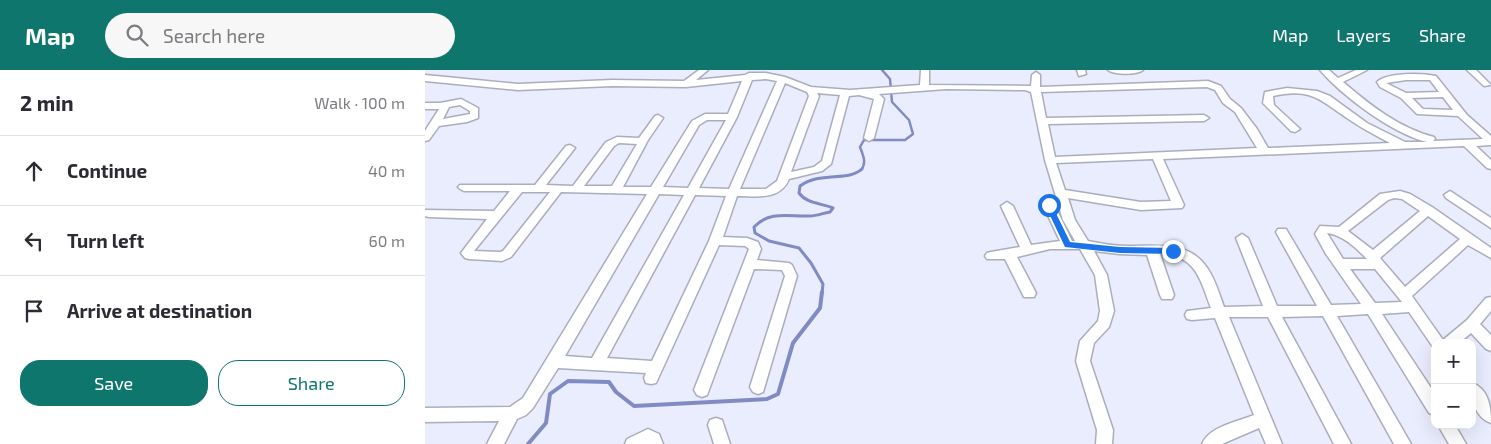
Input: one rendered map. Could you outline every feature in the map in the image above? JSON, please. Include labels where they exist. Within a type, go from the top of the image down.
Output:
[{"type":"street","points":[[685,84],[704,70]]},
{"type":"street","points":[[924,87],[925,70]]},
{"type":"street","points":[[1112,70],[1139,70]]},
{"type":"street","points":[[1324,70],[1370,109],[1420,138],[1491,142]]},
{"type":"street","points":[[1336,82],[1363,70]]},
{"type":"street","points":[[1471,70],[1487,84]]},
{"type":"street","points":[[1035,75],[1035,90],[1043,121],[1049,160],[1069,220],[1101,275],[1107,311],[1104,323],[1087,341],[1083,361],[1105,430],[1104,444]]},
{"type":"street","points":[[596,365],[732,117],[749,76]]},
{"type":"street","points":[[425,78],[518,87],[611,83],[685,84],[749,76],[782,79],[812,93],[878,96],[869,138]]},
{"type":"street","points":[[1461,113],[1423,113],[1404,96],[1381,82],[1385,80],[1429,77],[1437,82],[1461,113],[1491,142]]},
{"type":"street","points":[[553,362],[596,365],[653,373],[715,241],[733,192],[782,79]]},
{"type":"street","points":[[812,93],[850,93],[924,87],[1020,87],[1035,90],[1107,86],[1208,84],[1217,88],[1226,101],[1238,110],[1252,129],[1264,152]]},
{"type":"street","points":[[1295,129],[1271,107],[1268,103],[1268,94],[1306,91],[1321,94],[1351,117],[1402,145]]},
{"type":"street","points":[[464,187],[767,193],[778,188],[785,177],[812,93]]},
{"type":"street","points":[[1404,96],[1446,94]]},
{"type":"street","points":[[785,177],[818,169],[827,162],[845,95]]},
{"type":"street","points":[[425,106],[465,103],[475,110],[475,116],[467,119],[436,123]]},
{"type":"street","points":[[425,138],[444,108],[443,104]]},
{"type":"street","points":[[425,415],[511,414],[520,410],[528,403],[654,190],[698,120],[705,116],[732,117]]},
{"type":"street","points":[[615,190],[644,145],[643,140],[658,118]]},
{"type":"street","points":[[1043,121],[1204,118]]},
{"type":"street","points":[[577,188],[610,144],[617,140],[643,140]]},
{"type":"street","points":[[1049,160],[1264,152],[1464,140],[1491,166]]},
{"type":"street","points":[[538,188],[570,148]]},
{"type":"street","points":[[1061,193],[1141,206],[1178,204],[1157,156]]},
{"type":"street","points":[[519,188],[469,249],[467,253],[469,255],[502,257],[507,254],[559,188]]},
{"type":"street","points":[[1341,231],[1389,195],[1404,195],[1491,254]]},
{"type":"street","points":[[1450,195],[1491,224]]},
{"type":"street","points":[[1049,205],[1067,245]]},
{"type":"street","points":[[1007,206],[1027,250]]},
{"type":"street","points":[[1339,264],[1376,260],[1428,210]]},
{"type":"street","points":[[429,213],[497,215]]},
{"type":"street","points":[[1431,402],[1372,309],[1339,264],[1321,234],[1324,229],[1341,231],[1376,260],[1405,295],[1435,339]]},
{"type":"street","points":[[1282,232],[1403,444]]},
{"type":"street","points":[[1242,238],[1272,311],[1343,444]]},
{"type":"street","points":[[1405,295],[1468,238]]},
{"type":"street","points":[[702,390],[755,249],[753,245],[747,242],[715,241]]},
{"type":"street","points":[[991,256],[1067,245],[1084,245],[1120,250],[1152,250],[1183,253],[1197,262],[1202,269],[1274,444]]},
{"type":"street","points":[[1152,250],[1167,295]]},
{"type":"street","points":[[1009,254],[1029,293]]},
{"type":"street","points":[[749,264],[785,266],[788,268],[791,276],[759,387]]},
{"type":"street","points":[[1454,339],[1473,324],[1491,302]]},
{"type":"street","points":[[1192,314],[1412,307]]},
{"type":"street","points":[[1473,324],[1490,342]]},
{"type":"street","points":[[1476,395],[1491,416]]},
{"type":"street","points":[[495,444],[511,414]]},
{"type":"street","points":[[1210,444],[1219,436],[1263,419]]},
{"type":"street","points":[[716,425],[722,444]]},
{"type":"street","points":[[1449,429],[1458,444]]},
{"type":"street","points":[[633,444],[648,436],[653,439],[655,444]]},
{"type":"waterway","points":[[861,169],[864,162],[860,147],[864,140],[905,140],[913,134],[909,120],[892,102],[890,79],[882,70]]},
{"type":"waterway","points":[[822,293],[823,284],[811,263],[799,248],[769,241],[755,233],[754,227],[773,216],[813,216],[830,212],[833,208],[802,197],[799,193],[800,186],[808,181],[849,175],[861,169]]},
{"type":"waterway","points":[[528,444],[546,423],[550,394],[568,381],[609,382],[616,392],[634,406],[767,399],[778,394],[793,343],[820,308],[822,292]]},
{"type":"route","points":[[1049,205],[1067,245],[1084,245],[1120,250],[1173,251]]}]
